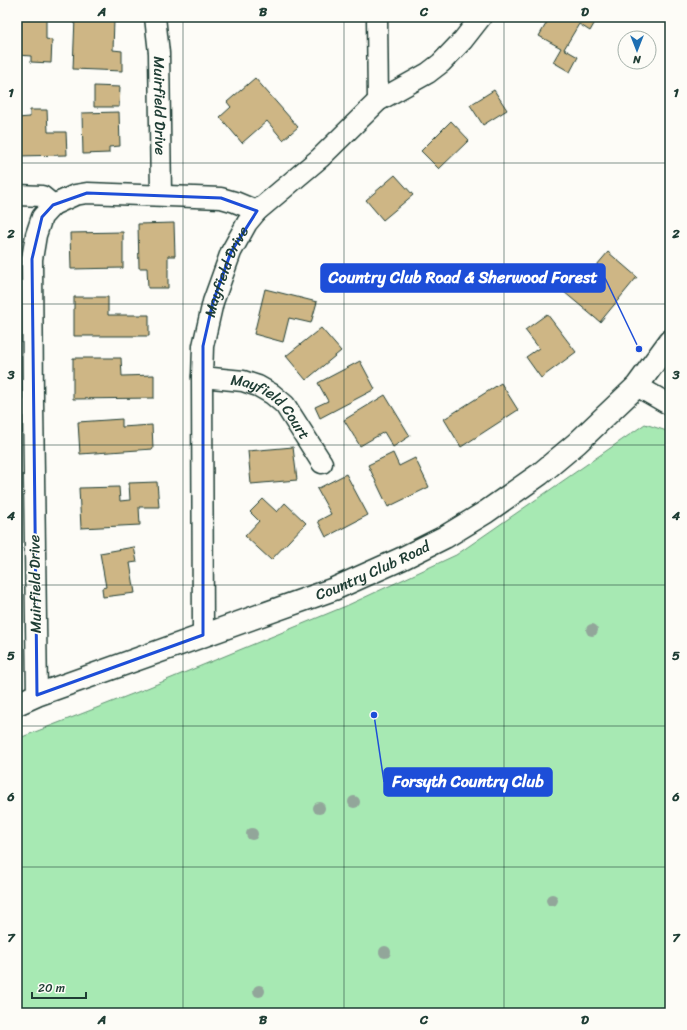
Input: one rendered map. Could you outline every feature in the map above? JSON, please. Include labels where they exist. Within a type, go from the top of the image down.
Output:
[{"type":"main road","name":"Country Club Road","points":[[17,704],[37,695],[334,589],[401,559],[445,537],[486,512],[540,474],[578,443],[637,386],[670,341]]},
{"type":"street","name":"Muirfield Drive","points":[[155,17],[159,53],[161,195]]},
{"type":"street","points":[[377,17],[378,101]]},
{"type":"street","name":"Mayfield Drive","points":[[203,636],[203,346],[213,302],[232,252],[247,223],[257,211],[320,158],[378,101],[428,73],[441,63],[463,40],[481,17]]},
{"type":"street","name":"Muirfield Drive","points":[[37,695],[25,404],[32,259],[36,235],[42,217],[53,205],[75,195],[87,193],[221,198],[257,211]]},
{"type":"street","points":[[17,195],[42,196],[53,205]]},
{"type":"street","name":"Mayfield Court","points":[[202,377],[243,381],[258,386],[272,394],[285,405],[322,463]]},
{"type":"street","points":[[637,386],[670,405]]},
{"type":"highlighted area","points":[[87,193],[221,198],[257,211],[231,252],[213,302],[203,346],[203,635],[37,695],[32,259],[42,217],[53,205]]},
{"type":"green space","points":[[645,424],[670,432],[670,1013],[17,1013],[17,739],[140,691],[346,606],[456,555]]},
{"type":"building","points":[[17,17],[46,17],[46,39],[52,40],[51,63],[31,62],[31,56],[17,55]]},
{"type":"building","points":[[75,17],[100,17],[100,19],[114,20],[113,50],[122,51],[122,71],[73,69]]},
{"type":"building","points":[[550,17],[598,17],[590,31],[579,24],[564,49],[578,57],[570,72],[553,62],[561,48],[539,36]]},
{"type":"building","points":[[255,78],[298,127],[283,140],[267,121],[242,143],[220,117],[231,107],[227,102]]},
{"type":"building","points":[[94,86],[120,87],[119,107],[94,107]]},
{"type":"building","points":[[494,90],[507,110],[483,125],[470,105]]},
{"type":"building","points":[[30,110],[47,110],[48,132],[66,132],[67,155],[17,156],[17,118],[30,117]]},
{"type":"building","points":[[119,112],[120,146],[109,147],[109,153],[83,154],[82,113]]},
{"type":"building","points":[[451,121],[469,140],[439,169],[421,151]]},
{"type":"building","points":[[395,175],[413,195],[383,220],[366,200]]},
{"type":"building","points":[[174,223],[175,256],[168,256],[168,288],[148,288],[147,268],[139,268],[138,224]]},
{"type":"building","points":[[123,232],[123,268],[71,269],[70,233]]},
{"type":"building","points":[[608,252],[637,277],[600,322],[564,292],[579,274],[585,279]]},
{"type":"building","points":[[265,289],[317,302],[311,323],[289,318],[283,342],[254,334]]},
{"type":"building","points":[[74,297],[108,297],[108,315],[149,315],[149,336],[74,336]]},
{"type":"building","points":[[547,314],[576,352],[541,378],[526,357],[539,348],[525,330]]},
{"type":"building","points":[[321,328],[341,351],[306,380],[286,356]]},
{"type":"building","points":[[73,358],[121,358],[122,376],[154,375],[154,398],[73,399]]},
{"type":"building","points":[[360,361],[375,389],[320,418],[315,407],[328,401],[318,383]]},
{"type":"building","points":[[501,383],[518,410],[461,447],[444,419]]},
{"type":"building","points":[[385,395],[410,436],[393,447],[384,432],[360,446],[344,420]]},
{"type":"building","points":[[122,419],[122,427],[152,425],[153,449],[80,454],[78,422]]},
{"type":"building","points":[[293,447],[297,480],[251,484],[248,451]]},
{"type":"building","points":[[393,453],[399,466],[415,458],[429,487],[388,507],[368,465]]},
{"type":"building","points":[[346,474],[368,515],[326,537],[318,521],[331,514],[317,489]]},
{"type":"building","points":[[157,482],[159,507],[139,507],[140,525],[81,528],[79,488],[119,487],[120,501],[130,500],[129,483]]},
{"type":"building","points":[[263,499],[277,512],[285,503],[306,523],[271,560],[245,536],[259,521],[250,512]]},
{"type":"building","points":[[134,547],[137,562],[130,563],[135,593],[103,597],[102,588],[106,587],[100,553]]},
{"type":"place","name":"Country Club Road & Sherwood Forest","points":[[639,349]]},
{"type":"place","name":"Forsyth Country Club","points":[[374,715]]}]
